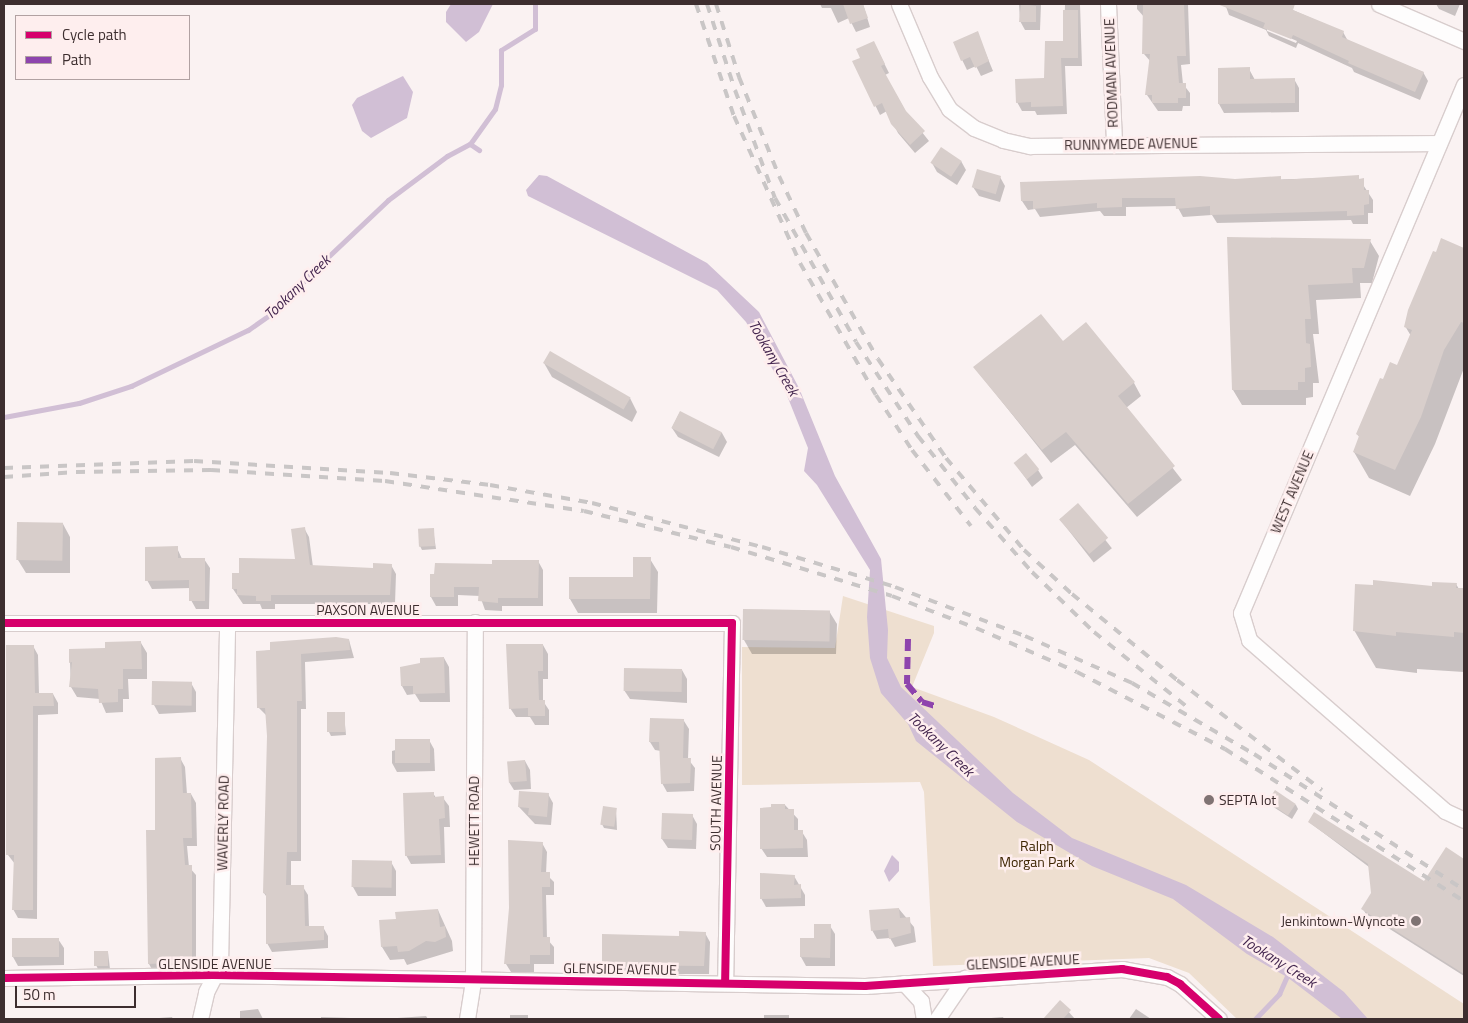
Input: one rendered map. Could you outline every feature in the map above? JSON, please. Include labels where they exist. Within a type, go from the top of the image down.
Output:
[{"type":"street","name":"RUNNYMEDE AVENUE","points":[[899,4],[939,93],[949,109],[974,128],[1003,140],[1030,146],[1114,143],[1439,143]]},
{"type":"street","name":"RODMAN AVENUE","points":[[1108,4],[1114,143]]},
{"type":"street","points":[[1379,4],[1464,41]]},
{"type":"street","name":"WEST AVENUE","points":[[1464,85],[1241,613],[1249,640],[1445,811],[1464,820]]},
{"type":"street","name":"HEWETT ROAD","points":[[467,1019],[473,980],[475,622]]},
{"type":"street","name":"PAXSON AVENUE","points":[[4,623],[732,623]]},
{"type":"street","name":"WAVERLY ROAD","points":[[200,1019],[213,975],[220,965],[227,623]]},
{"type":"street","name":"SOUTH AVENUE","points":[[725,983],[732,623]]},
{"type":"street","name":"GLENSIDE AVENUE","points":[[4,978],[213,975],[865,986],[964,978],[1140,970],[1167,977],[1180,984],[1219,1019]]},
{"type":"street","points":[[937,1019],[964,978]]},
{"type":"street","points":[[904,983],[921,1001],[924,1019]]},
{"type":"green space","name":"Ralph Morgan Park","points":[[843,596],[934,626],[934,633],[912,687],[994,717],[1089,760],[1464,1004],[1464,1019],[1237,1019],[1189,973],[1149,958],[933,966],[924,792],[920,782],[742,785],[742,647],[835,648]]},
{"type":"water","points":[[451,4],[493,4],[479,32],[466,42],[446,22],[446,12]]},
{"type":"water","points":[[403,76],[413,92],[407,118],[371,138],[362,131],[352,105],[357,98]]},
{"type":"water","points":[[539,175],[547,176],[707,263],[759,312],[799,388],[835,476],[881,559],[888,630],[887,658],[901,687],[1013,793],[1072,838],[1186,885],[1273,937],[1344,992],[1368,1019],[1342,1019],[1287,977],[1247,954],[1173,899],[1092,866],[1017,822],[916,741],[908,724],[881,693],[870,658],[867,617],[870,570],[817,485],[804,471],[808,448],[786,393],[746,322],[717,290],[528,196],[526,190]]},
{"type":"water","points":[[892,855],[899,862],[899,871],[889,882],[884,871]]},
{"type":"building","points":[[843,4],[863,4],[868,18],[850,24]]},
{"type":"building","points":[[1021,4],[1036,6],[1036,22],[1019,22]]},
{"type":"building","points":[[1143,4],[1184,4],[1186,56],[1177,56],[1179,83],[1186,83],[1186,98],[1178,98],[1178,103],[1152,103],[1152,95],[1145,95],[1150,54],[1142,54]]},
{"type":"building","points":[[1217,4],[1295,4],[1293,10],[1344,31],[1342,37],[1424,72],[1415,92],[1348,63],[1349,61],[1293,35],[1291,39],[1263,28],[1265,23]]},
{"type":"building","points":[[1063,10],[1078,10],[1078,58],[1061,58],[1063,106],[1031,107],[1031,102],[1016,103],[1015,79],[1044,78],[1045,41],[1063,41]]},
{"type":"building","points":[[978,31],[989,61],[975,68],[970,57],[961,61],[953,42]]},
{"type":"building","points":[[874,41],[885,64],[881,66],[906,111],[925,131],[910,145],[891,124],[882,103],[874,107],[852,61],[860,58],[856,49]]},
{"type":"building","points":[[1250,67],[1250,79],[1295,78],[1295,103],[1218,104],[1218,68]]},
{"type":"building","points":[[941,147],[962,161],[951,177],[930,163]]},
{"type":"building","points":[[977,169],[1001,176],[996,194],[972,187]]},
{"type":"building","points":[[1359,175],[1359,179],[1364,178],[1364,190],[1369,190],[1369,204],[1364,205],[1364,215],[1347,216],[1347,211],[1210,215],[1210,206],[1176,209],[1175,198],[1122,198],[1122,207],[1097,208],[1097,203],[1033,209],[1033,201],[1021,201],[1020,182],[1200,176],[1235,179],[1281,176],[1281,180]]},
{"type":"building","points":[[1227,237],[1371,239],[1364,268],[1352,268],[1353,283],[1308,285],[1311,319],[1305,319],[1306,343],[1310,344],[1311,367],[1305,368],[1305,382],[1298,382],[1298,390],[1232,390]]},
{"type":"building","points":[[1441,238],[1464,248],[1464,323],[1461,322],[1444,350],[1421,417],[1395,470],[1353,452],[1359,436],[1356,434],[1380,378],[1383,379],[1390,362],[1397,365],[1412,330],[1404,327],[1408,310],[1433,251],[1436,252]]},
{"type":"building","points":[[1041,314],[1063,341],[1086,322],[1135,382],[1118,396],[1175,466],[1128,504],[1066,432],[1042,450],[973,367]]},
{"type":"building","points":[[550,351],[631,398],[624,410],[543,363]]},
{"type":"building","points":[[680,411],[722,432],[713,449],[671,428]]},
{"type":"building","points":[[1026,453],[1039,469],[1027,479],[1014,463]]},
{"type":"building","points":[[1078,503],[1108,538],[1089,554],[1059,519]]},
{"type":"building","points":[[17,522],[63,523],[62,561],[16,560]]},
{"type":"building","points":[[305,527],[310,565],[373,568],[373,563],[392,564],[390,595],[271,595],[271,601],[256,601],[256,596],[237,595],[237,589],[232,589],[232,573],[239,573],[239,558],[295,559],[291,529]]},
{"type":"building","points":[[434,528],[435,546],[419,547],[418,529]]},
{"type":"building","points":[[178,546],[178,558],[205,558],[205,601],[189,601],[189,580],[145,581],[145,547]]},
{"type":"building","points":[[633,557],[651,557],[650,599],[569,599],[569,577],[633,577]]},
{"type":"building","points":[[492,560],[539,560],[538,598],[498,598],[498,603],[478,601],[479,587],[454,587],[454,597],[430,597],[430,574],[434,574],[435,563],[492,564]]},
{"type":"building","points":[[1373,580],[1432,586],[1432,582],[1457,583],[1456,588],[1464,588],[1464,633],[1454,632],[1454,637],[1396,632],[1396,636],[1353,631],[1355,584],[1373,585]]},
{"type":"building","points":[[743,609],[830,611],[829,642],[742,640]]},
{"type":"building","points":[[336,637],[349,639],[350,650],[301,654],[302,701],[297,701],[297,852],[287,852],[286,885],[304,885],[305,926],[324,926],[324,940],[266,944],[266,894],[263,893],[267,736],[265,708],[257,708],[256,651],[270,650],[270,642]]},
{"type":"building","points":[[141,641],[142,669],[123,669],[123,689],[118,689],[118,702],[99,703],[98,689],[69,687],[72,662],[69,663],[69,649],[105,648],[105,642]]},
{"type":"building","points":[[506,644],[543,644],[543,671],[538,671],[539,700],[545,700],[545,716],[528,716],[528,708],[509,709]]},
{"type":"building","points":[[6,645],[34,645],[35,693],[53,693],[54,706],[33,706],[33,910],[12,910],[14,855],[6,855]]},
{"type":"building","points":[[444,657],[445,693],[413,694],[413,686],[401,686],[400,667],[420,663],[420,658]]},
{"type":"building","points":[[624,668],[682,669],[682,692],[624,691]]},
{"type":"building","points":[[152,681],[192,682],[192,706],[152,705]]},
{"type":"building","points":[[327,712],[345,712],[345,732],[327,732]]},
{"type":"building","points":[[650,718],[684,719],[683,758],[691,758],[690,783],[661,784],[659,742],[649,742]]},
{"type":"building","points":[[395,739],[430,739],[430,763],[395,763]]},
{"type":"building","points":[[181,757],[183,793],[191,793],[192,838],[183,838],[185,865],[192,865],[192,962],[148,964],[146,830],[155,830],[155,758]]},
{"type":"building","points":[[525,760],[527,781],[509,782],[507,762]]},
{"type":"building","points":[[1275,790],[1296,804],[1288,816],[1267,802]]},
{"type":"building","points":[[519,791],[549,793],[547,817],[528,815],[529,808],[518,807]]},
{"type":"building","points":[[434,792],[434,797],[444,796],[445,818],[439,819],[441,855],[405,856],[403,793]]},
{"type":"building","points":[[771,804],[785,804],[785,809],[794,809],[794,830],[803,830],[803,848],[760,849],[760,808],[771,807]]},
{"type":"building","points":[[603,806],[617,808],[614,827],[600,825]]},
{"type":"building","points":[[1314,812],[1424,881],[1446,847],[1464,859],[1464,974],[1361,909],[1371,893],[1368,864],[1308,822]]},
{"type":"building","points":[[662,813],[693,814],[692,840],[661,839]]},
{"type":"building","points":[[508,840],[543,842],[541,872],[550,872],[550,887],[542,887],[543,937],[550,937],[550,955],[530,955],[530,964],[504,964],[509,908]]},
{"type":"building","points":[[352,860],[392,861],[392,888],[352,887]]},
{"type":"building","points":[[760,873],[795,875],[794,885],[801,884],[801,898],[760,899]]},
{"type":"building","points":[[899,908],[900,918],[910,917],[911,933],[889,939],[888,929],[871,931],[869,910]]},
{"type":"building","points":[[438,909],[440,927],[445,926],[446,937],[435,942],[426,941],[409,951],[398,952],[397,946],[381,947],[379,920],[396,919],[395,912]]},
{"type":"building","points":[[814,924],[831,924],[830,958],[800,957],[800,938],[814,938]]},
{"type":"building","points":[[679,931],[706,932],[704,966],[602,965],[602,934],[679,936]]},
{"type":"building","points":[[12,938],[59,938],[59,957],[12,957]]},
{"type":"building","points":[[94,951],[108,951],[108,966],[94,966]]},
{"type":"building","points":[[1060,1000],[1071,1010],[1063,1019],[1043,1019]]},
{"type":"waterway","points":[[470,144],[495,109],[501,85],[501,50],[535,29],[535,4]]},
{"type":"waterway","name":"Tookany Creek","points":[[4,417],[79,403],[131,386],[248,330],[278,309],[313,271],[388,200],[447,156],[470,144],[479,150]]},
{"type":"waterway","points":[[1255,1019],[1279,994],[1289,972]]},
{"type":"railway","points":[[696,4],[734,116],[800,263],[876,395],[912,450],[971,526]]},
{"type":"railway","points":[[707,4],[735,90],[775,198],[856,342],[918,436],[975,508],[1032,572],[1094,632],[1186,706]]},
{"type":"railway","points":[[716,4],[739,77],[779,176],[806,233],[878,359],[946,458],[1024,550],[1072,594],[1177,680],[1322,790]]},
{"type":"railway","points":[[4,468],[194,461],[390,473],[490,485],[592,503],[762,547],[895,587],[1025,636],[1132,683],[1254,754],[1464,890]]},
{"type":"railway","points":[[4,477],[76,472],[211,470],[385,481],[584,511],[731,547],[892,596],[976,628],[1077,672],[1225,749],[1464,901]]},
{"type":"marked path","points":[[908,639],[907,684],[922,702],[935,706]]},
{"type":"cycle path","points":[[4,623],[732,623],[725,983]]},
{"type":"cycle path","points":[[4,978],[213,975],[865,986],[1122,969],[1167,977],[1180,984],[1219,1019]]},
{"type":"place","name":"SEPTA lot","points":[[1209,800]]},
{"type":"place","name":"Jenkintown-Wyncote","points":[[1416,921]]}]
